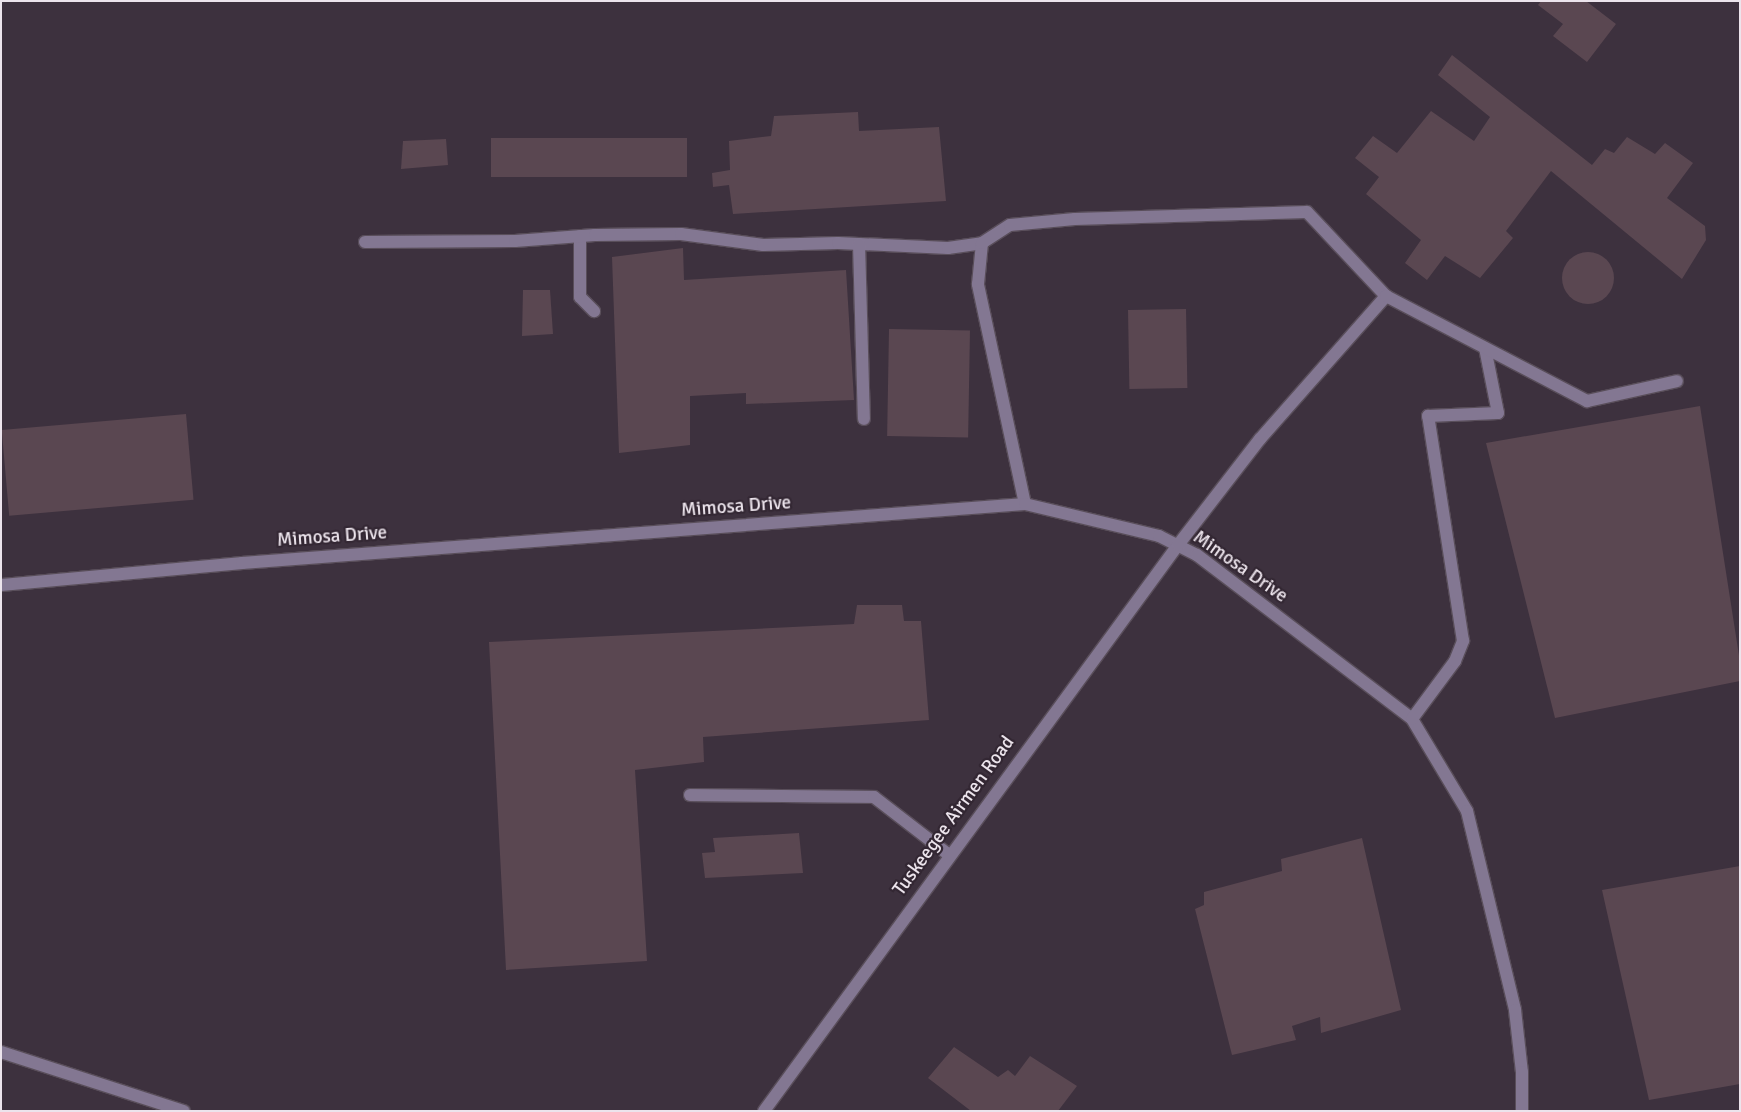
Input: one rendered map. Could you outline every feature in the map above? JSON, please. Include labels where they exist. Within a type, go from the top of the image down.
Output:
[{"type":"street","points":[[365,242],[516,241],[580,236],[681,234],[763,245],[859,244],[948,248],[982,243],[1010,225],[1075,219],[1307,212],[1386,296],[1587,401],[1677,381]]},
{"type":"street","points":[[580,236],[580,296],[594,311]]},
{"type":"street","points":[[982,243],[978,284],[1025,504]]},
{"type":"street","points":[[859,244],[864,419]]},
{"type":"street","name":"Tuskeegee Airmen Road","points":[[764,1111],[949,855],[1178,546],[1260,439],[1386,296]]},
{"type":"street","points":[[1485,348],[1498,413],[1428,416],[1463,641],[1455,661],[1412,719],[1466,811],[1515,1010],[1522,1072],[1522,1111]]},
{"type":"street","name":"Mimosa Drive","points":[[1,585],[242,563],[1025,504],[1159,536],[1197,555],[1412,719]]},
{"type":"street","points":[[690,795],[874,798],[949,855]]},
{"type":"street","points":[[1,1052],[180,1110]]},
{"type":"building","points":[[1541,1],[1586,1],[1616,24],[1587,62],[1553,36],[1563,24],[1538,5]]},
{"type":"building","points":[[1452,55],[1592,165],[1605,149],[1614,153],[1627,137],[1655,154],[1665,143],[1693,163],[1667,198],[1705,226],[1706,240],[1682,279],[1551,171],[1506,231],[1513,238],[1480,278],[1445,256],[1427,280],[1405,263],[1421,240],[1366,194],[1379,177],[1355,158],[1373,136],[1397,153],[1431,111],[1474,141],[1490,117],[1438,75]]},
{"type":"building","points":[[858,112],[859,131],[939,127],[946,201],[733,214],[729,185],[713,187],[712,173],[730,170],[729,141],[771,136],[774,116]]},
{"type":"building","points":[[491,138],[687,138],[687,177],[491,177]]},
{"type":"building","points":[[446,139],[448,165],[401,169],[403,141]]},
{"type":"building","points":[[683,248],[684,280],[846,270],[854,400],[746,404],[746,393],[690,396],[690,445],[619,453],[612,257]]},
{"type":"building","points":[[1588,252],[1602,256],[1610,264],[1614,278],[1610,292],[1602,300],[1588,304],[1574,300],[1566,292],[1562,278],[1566,264],[1574,256]]},
{"type":"building","points":[[523,290],[550,290],[553,334],[522,336]]},
{"type":"building","points":[[1186,309],[1187,388],[1129,389],[1128,310]]},
{"type":"building","points":[[889,329],[970,330],[968,437],[887,436]]},
{"type":"building","points":[[1700,406],[1740,662],[1740,681],[1555,718],[1486,443]]},
{"type":"building","points":[[186,414],[193,500],[9,516],[2,430]]},
{"type":"building","points":[[857,605],[902,605],[904,621],[921,621],[929,720],[703,737],[704,762],[635,770],[647,961],[506,970],[489,642],[854,624]]},
{"type":"building","points":[[799,833],[803,873],[705,878],[702,853],[715,852],[713,838]]},
{"type":"building","points":[[1362,838],[1401,1010],[1321,1033],[1320,1017],[1292,1026],[1296,1040],[1232,1055],[1195,909],[1204,905],[1204,892],[1282,871],[1281,859]]},
{"type":"building","points":[[1740,866],[1740,1084],[1649,1100],[1602,890]]},
{"type":"building","points":[[954,1047],[998,1077],[1008,1070],[1015,1076],[1030,1056],[1077,1086],[1058,1111],[971,1111],[928,1078]]}]
